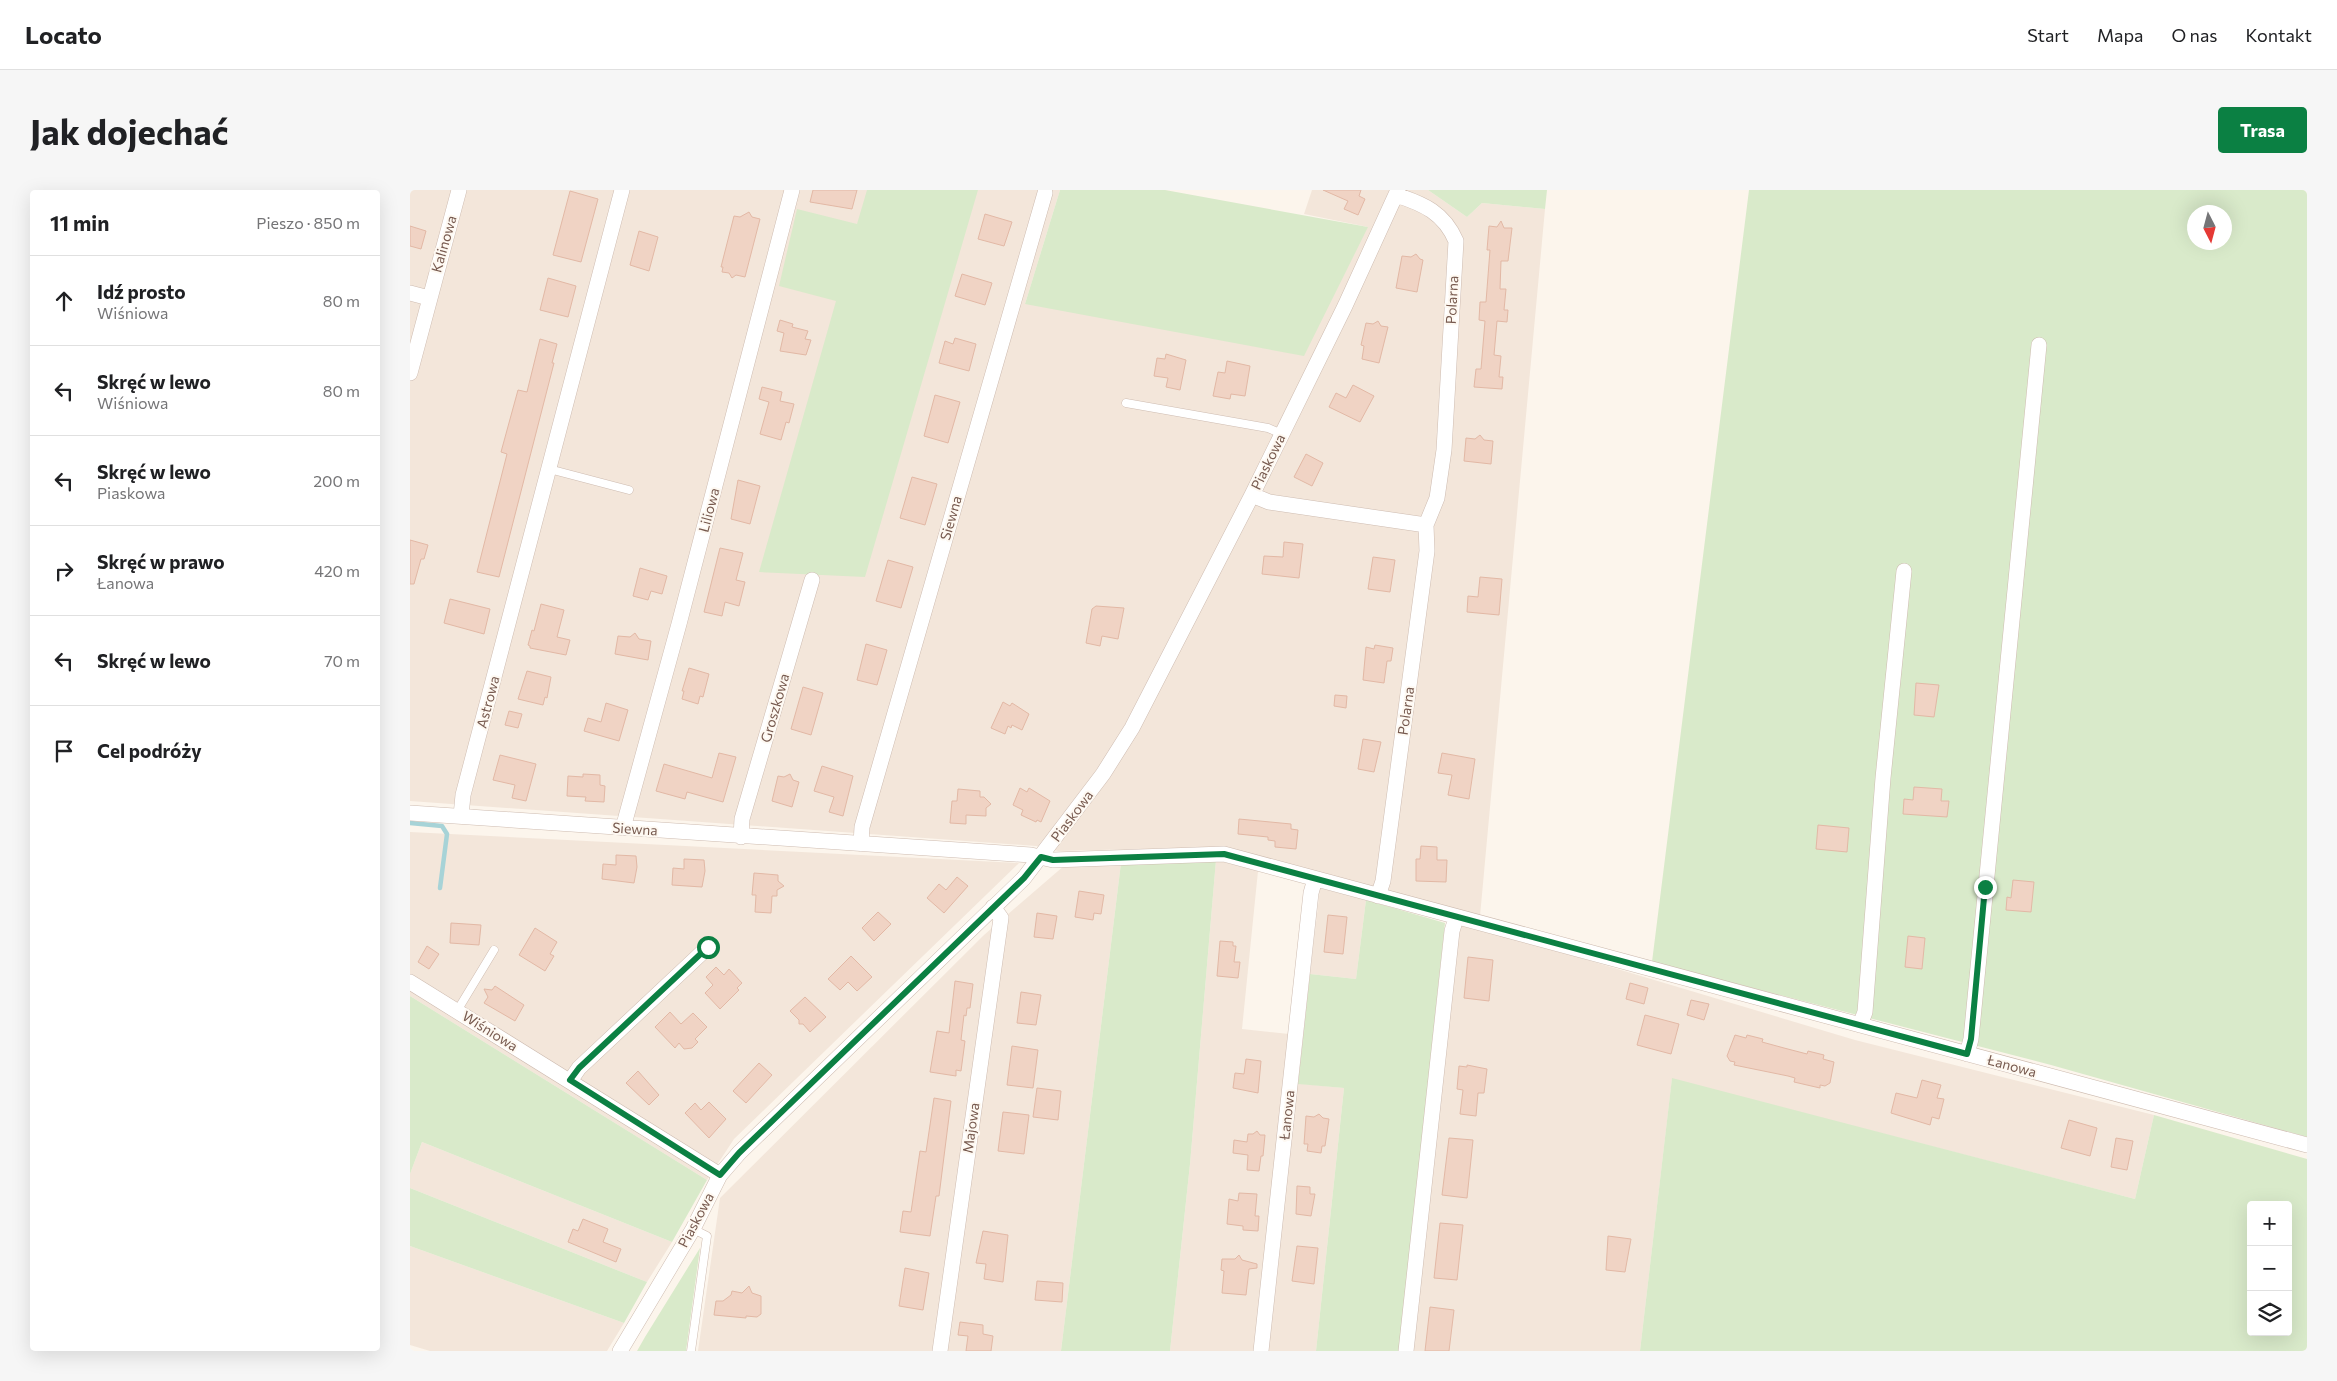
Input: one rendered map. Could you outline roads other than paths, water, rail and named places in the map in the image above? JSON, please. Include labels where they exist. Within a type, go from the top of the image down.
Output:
[{"type":"street","name":"Kalinowa","points":[[410,373],[460,190]]},
{"type":"street","name":"Astrowa","points":[[461,816],[463,795],[622,190]]},
{"type":"street","name":"Liliowa","points":[[623,828],[792,190]]},
{"type":"street","name":"Piaskowa","points":[[620,1351],[693,1229],[720,1175],[746,1146],[993,907],[1041,857],[1103,774],[1132,728],[1252,495],[1345,306],[1397,192]]},
{"type":"street","name":"Polarna","points":[[1378,896],[1383,881],[1427,551],[1426,525],[1437,498],[1444,450],[1456,241],[1449,225],[1434,211],[1397,192]]},
{"type":"street","name":"Siewna","points":[[860,844],[862,827],[1045,193]]},
{"type":"street","points":[[410,293],[429,298]]},
{"type":"street","points":[[1967,1054],[1971,1039],[2039,345]]},
{"type":"street","points":[[1252,495],[1269,502],[1426,525]]},
{"type":"street","points":[[1860,1025],[1865,1012],[1883,778],[1904,571]]},
{"type":"street","name":"Groszkowa","points":[[741,837],[742,820],[812,580]]},
{"type":"street","name":"Siewna","points":[[410,813],[1041,857]]},
{"type":"street","name":"Łanowa","points":[[1041,857],[1053,860],[1224,854],[1456,918],[2307,1145]]},
{"type":"street","name":"Łanowa","points":[[1261,1351],[1310,903],[1315,880]]},
{"type":"street","name":"Majowa","points":[[940,1351],[1001,918],[993,907]]},
{"type":"street","points":[[1406,1351],[1452,931],[1456,918]]},
{"type":"street","points":[[570,1080],[579,1068],[708,947]]},
{"type":"street","name":"Wiśniowa","points":[[410,982],[720,1175]]},
{"type":"lane","points":[[1126,403],[1268,428],[1282,434]]},
{"type":"lane","points":[[549,469],[630,490]]},
{"type":"lane","points":[[457,1011],[494,950]]},
{"type":"lane","points":[[691,1351],[706,1236],[693,1229]]},
{"type":"waterway","points":[[410,823],[442,826],[447,834],[440,888]]}]
